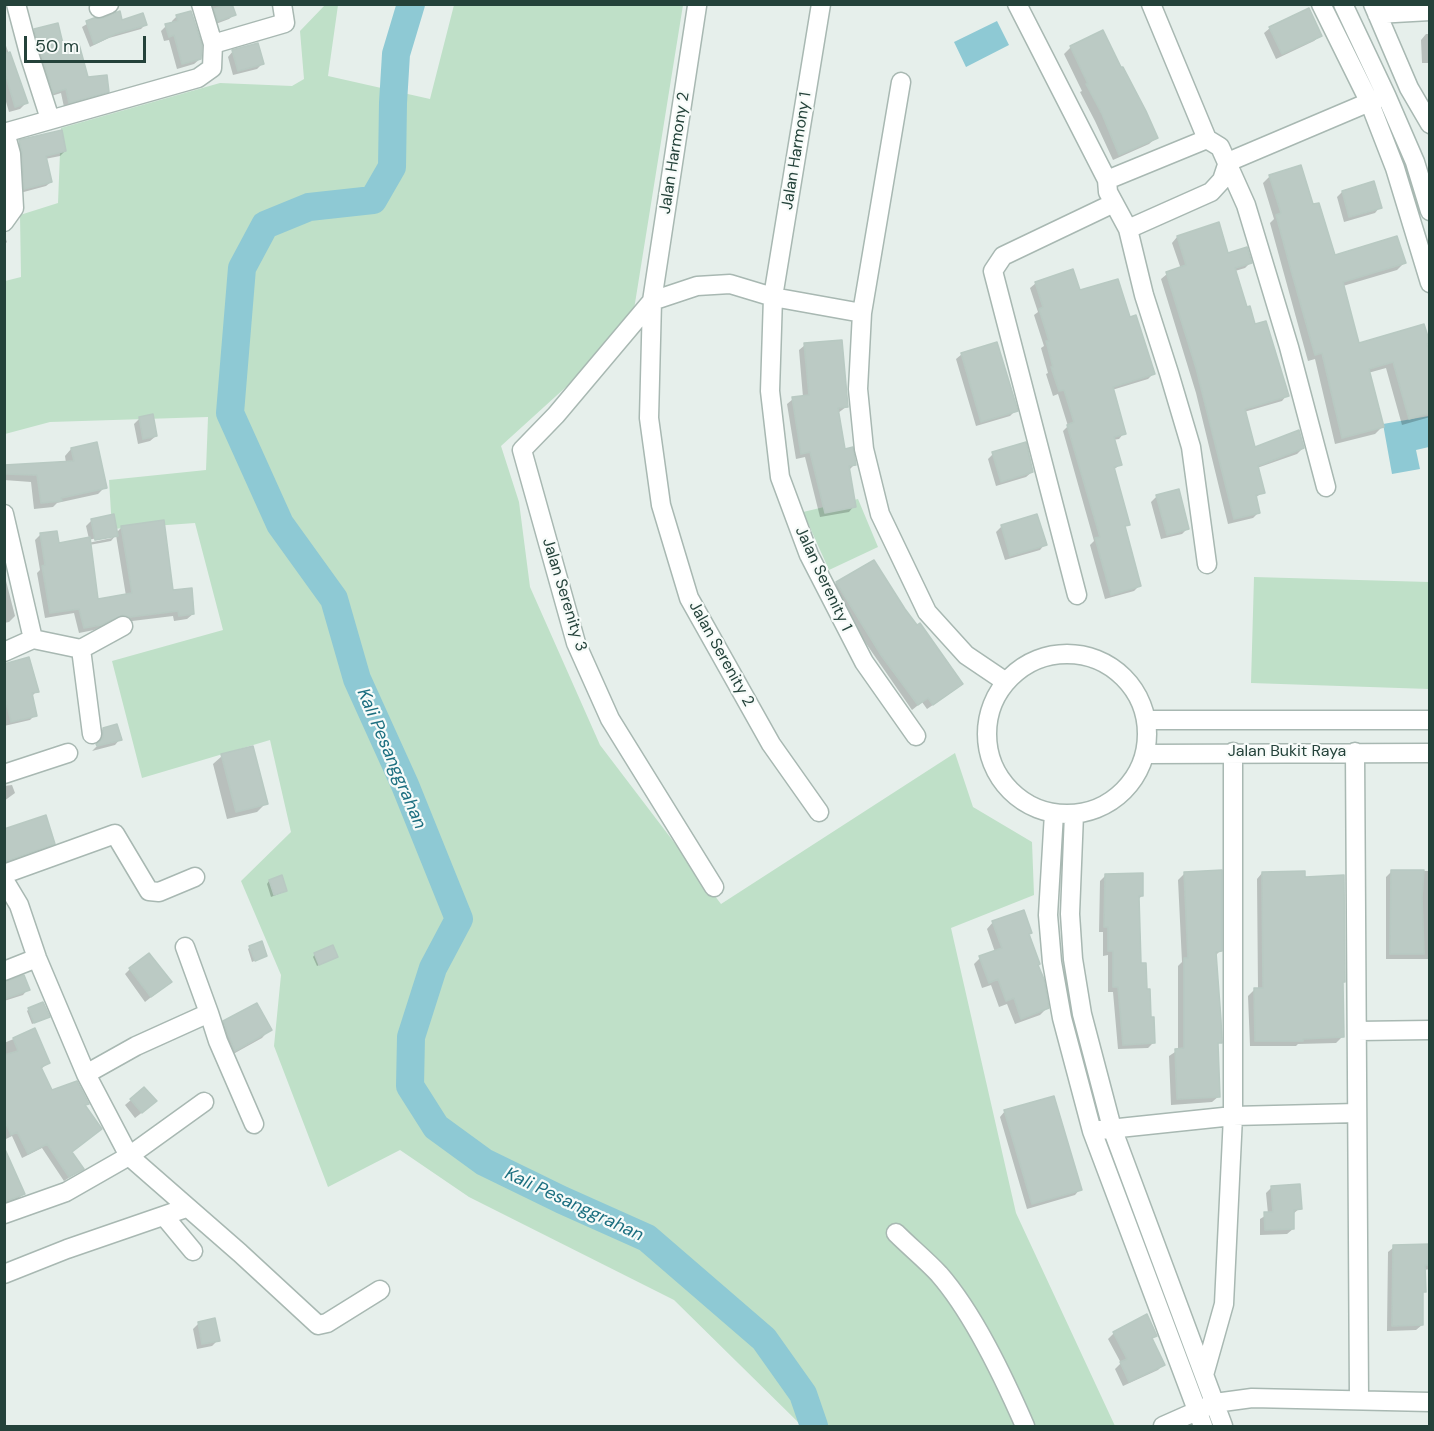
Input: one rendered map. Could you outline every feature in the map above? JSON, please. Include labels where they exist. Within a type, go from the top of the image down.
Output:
[{"type":"street","points":[[16,4],[50,119]]},
{"type":"street","points":[[4,222],[14,208],[11,154],[5,133],[198,78],[212,68],[213,44],[201,4]]},
{"type":"street","points":[[213,44],[285,23],[282,4]]},
{"type":"street","name":"Jalan Harmony 1","points":[[773,297],[821,4]]},
{"type":"street","points":[[1017,4],[1107,180],[1108,192],[1128,229],[1144,295],[1191,447],[1207,564]]},
{"type":"street","points":[[1151,4],[1207,140],[1220,147],[1246,205],[1290,347],[1326,487]]},
{"type":"street","points":[[1321,4],[1378,98],[1422,160],[1430,211]]},
{"type":"street","points":[[1343,4],[1378,98],[1395,168],[1430,283]]},
{"type":"street","name":"Jalan Harmony 2","points":[[652,301],[697,6]]},
{"type":"street","points":[[1430,11],[1375,9],[1409,88],[1430,124]]},
{"type":"street","points":[[901,82],[861,313],[858,388],[864,449],[880,514],[927,612],[966,655],[1006,682]]},
{"type":"street","points":[[1128,229],[1211,192],[1222,180],[1228,162],[1378,98]]},
{"type":"street","points":[[1107,180],[1207,140]]},
{"type":"street","points":[[1395,168],[1422,160]]},
{"type":"street","points":[[1077,595],[993,271],[1003,256],[1114,203]]},
{"type":"street","points":[[652,301],[698,286],[730,284],[773,297],[861,313]]},
{"type":"street","name":"Jalan Serenity 1","points":[[773,297],[770,391],[780,477],[809,555],[864,662],[916,736]]},
{"type":"street","name":"Jalan Serenity 3","points":[[652,301],[556,415],[522,450],[576,644],[609,719],[714,887]]},
{"type":"street","name":"Jalan Serenity 2","points":[[652,301],[649,418],[661,505],[689,598],[771,744],[819,812]]},
{"type":"street","points":[[4,514],[33,639]]},
{"type":"street","points":[[4,652],[33,639],[81,649],[123,626]]},
{"type":"street","points":[[81,649],[92,735]]},
{"type":"street","points":[[1071,654],[1095,659],[1119,673],[1137,694],[1147,720],[1148,737],[1145,754],[1136,777],[1119,795],[1098,808],[1074,814],[1054,813],[1029,805],[1008,789],[993,766],[987,741],[988,720],[994,700],[1006,682],[1024,666],[1047,657],[1071,654]]},
{"type":"street","name":"Jalan Bukit Raya","points":[[1147,720],[1430,720]]},
{"type":"street","points":[[1204,1375],[1224,1304],[1233,1116],[1233,752]]},
{"type":"street","points":[[1355,752],[1359,1399]]},
{"type":"street","points":[[4,774],[68,753]]},
{"type":"street","name":"Jalan Bukit Raya","points":[[1145,754],[1430,753]]},
{"type":"street","points":[[1054,813],[1048,915],[1052,962],[1062,1018],[1092,1131],[1201,1419]]},
{"type":"street","points":[[1074,814],[1070,914],[1073,958],[1082,1014],[1112,1128],[1222,1426]]},
{"type":"street","points":[[4,874],[115,834],[149,891],[159,892],[195,877]]},
{"type":"street","points":[[4,880],[19,905],[37,958],[86,1074],[129,1156],[318,1325],[327,1323],[380,1290]]},
{"type":"street","points":[[185,947],[218,1041],[254,1124]]},
{"type":"street","points":[[4,970],[37,958]]},
{"type":"street","points":[[86,1074],[136,1046],[209,1013]]},
{"type":"street","points":[[1357,1031],[1430,1030]]},
{"type":"street","points":[[4,1214],[66,1192],[129,1156],[204,1102]]},
{"type":"street","points":[[1092,1131],[1233,1116],[1357,1113]]},
{"type":"street","points":[[4,1274],[67,1249],[186,1208]]},
{"type":"street","points":[[164,1216],[193,1251]]},
{"type":"street","points":[[896,1233],[940,1275],[966,1311],[1004,1379],[1025,1426]]},
{"type":"street","points":[[1163,1426],[1201,1419],[1215,1403],[1252,1398],[1430,1402]]},
{"type":"green space","points":[[325,5],[338,5],[328,76],[430,99],[454,5],[683,5],[631,328],[501,446],[519,502],[530,587],[600,745],[721,904],[955,753],[973,807],[1032,842],[1034,895],[951,928],[1016,1213],[1115,1426],[802,1426],[674,1300],[469,1197],[400,1150],[328,1187],[274,1046],[281,975],[241,881],[291,832],[270,740],[142,778],[112,661],[223,630],[195,523],[112,529],[109,480],[206,470],[208,417],[50,422],[5,434],[5,281],[21,277],[20,215],[58,203],[61,128],[220,83],[292,86],[304,79],[300,31]]},
{"type":"green space","points":[[858,499],[878,547],[829,570],[803,512]]},
{"type":"green space","points":[[1254,577],[1429,582],[1429,689],[1251,683]]},
{"type":"water","points":[[997,21],[1009,45],[966,67],[954,42]]},
{"type":"water","points":[[1429,416],[1429,447],[1416,450],[1420,469],[1392,474],[1383,424]]},
{"type":"building","points":[[232,4],[236,15],[218,21],[214,9]]},
{"type":"building","points":[[1309,8],[1322,36],[1282,54],[1269,27]]},
{"type":"building","points":[[120,11],[122,20],[143,13],[147,25],[115,34],[94,44],[86,21],[103,18]]},
{"type":"building","points":[[191,11],[202,45],[201,59],[182,64],[174,35],[169,37],[165,24],[178,21],[176,15]]},
{"type":"building","points":[[58,23],[64,48],[79,44],[88,77],[107,75],[109,92],[69,103],[66,89],[53,93],[34,29]]},
{"type":"building","points":[[1103,30],[1158,138],[1119,155],[1070,46]]},
{"type":"building","points":[[258,43],[264,64],[238,71],[232,50]]},
{"type":"building","points":[[10,52],[28,103],[15,107],[4,69],[4,54]]},
{"type":"building","points":[[62,130],[66,151],[46,156],[52,182],[24,189],[19,140]]},
{"type":"building","points":[[1301,165],[1313,204],[1319,203],[1335,255],[1397,236],[1406,263],[1343,282],[1359,343],[1424,324],[1430,343],[1427,344],[1430,354],[1430,413],[1409,419],[1393,362],[1369,369],[1384,427],[1342,438],[1322,353],[1315,355],[1291,270],[1276,215],[1281,213],[1269,175]]},
{"type":"building","points":[[1374,181],[1382,208],[1349,217],[1342,191]]},
{"type":"building","points":[[1219,222],[1228,253],[1247,247],[1252,263],[1235,268],[1247,307],[1250,306],[1255,324],[1266,321],[1289,396],[1245,409],[1255,447],[1299,430],[1304,448],[1258,466],[1265,493],[1256,495],[1260,513],[1234,519],[1196,368],[1166,272],[1186,265],[1177,236]]},
{"type":"building","points":[[1073,269],[1080,290],[1118,279],[1130,317],[1136,315],[1155,374],[1113,387],[1126,434],[1114,437],[1122,465],[1114,467],[1130,525],[1125,526],[1141,586],[1111,595],[1095,538],[1100,537],[1067,425],[1074,422],[1064,390],[1059,391],[1051,367],[1053,367],[1046,341],[1049,341],[1039,309],[1043,307],[1035,282]]},
{"type":"building","points":[[842,340],[848,407],[838,408],[845,449],[853,447],[856,465],[849,466],[856,507],[825,513],[810,452],[801,454],[792,397],[809,395],[804,343]]},
{"type":"building","points":[[997,342],[1018,411],[981,422],[961,353]]},
{"type":"building","points":[[153,414],[157,436],[143,439],[139,417]]},
{"type":"building","points":[[97,442],[107,488],[61,498],[62,501],[41,503],[37,475],[4,474],[4,465],[74,461],[71,448]]},
{"type":"building","points":[[1026,442],[1033,472],[1001,482],[992,452]]},
{"type":"building","points":[[1179,489],[1189,529],[1167,535],[1156,495]]},
{"type":"building","points":[[114,514],[118,536],[95,540],[91,519]]},
{"type":"building","points":[[1037,514],[1047,545],[1010,556],[1001,525]]},
{"type":"building","points":[[164,520],[173,590],[192,588],[194,614],[179,616],[178,611],[130,617],[123,615],[101,625],[84,628],[79,609],[50,613],[42,566],[45,565],[40,533],[57,531],[59,543],[90,537],[98,599],[132,593],[121,526]]},
{"type":"building","points":[[874,560],[905,609],[917,625],[920,623],[963,684],[933,705],[928,698],[918,705],[881,655],[836,582]]},
{"type":"building","points":[[29,657],[39,692],[32,693],[37,716],[11,722],[4,693],[4,664]]},
{"type":"building","points":[[117,724],[122,740],[97,746],[96,744],[103,738],[103,728]]},
{"type":"building","points":[[253,746],[268,804],[236,812],[221,754]]},
{"type":"building","points":[[46,815],[55,844],[4,862],[4,829]]},
{"type":"building","points":[[1222,870],[1222,951],[1216,952],[1222,1043],[1218,1043],[1220,1097],[1177,1099],[1175,1049],[1184,1048],[1184,958],[1188,958],[1184,872]]},
{"type":"building","points":[[1391,870],[1424,870],[1422,897],[1424,954],[1390,954]]},
{"type":"building","points":[[1305,871],[1305,877],[1344,875],[1344,1037],[1303,1039],[1303,1041],[1255,1041],[1254,988],[1263,988],[1262,872]]},
{"type":"building","points":[[1143,873],[1143,896],[1139,896],[1141,963],[1146,963],[1151,1017],[1154,1017],[1155,1043],[1123,1045],[1118,987],[1113,987],[1113,951],[1108,951],[1108,927],[1104,927],[1105,874]]},
{"type":"building","points":[[282,875],[287,891],[274,895],[269,880]]},
{"type":"building","points":[[1024,910],[1032,933],[1029,934],[1044,979],[1049,1008],[1021,1019],[1014,998],[1006,1001],[998,979],[989,983],[979,956],[1002,948],[992,921]]},
{"type":"building","points":[[262,941],[267,956],[255,961],[249,946]]},
{"type":"building","points":[[333,945],[338,957],[319,965],[314,953]]},
{"type":"building","points":[[149,953],[172,982],[151,997],[129,968]]},
{"type":"building","points":[[24,975],[30,990],[4,999],[4,982]]},
{"type":"building","points":[[43,1002],[50,1017],[34,1023],[28,1008]]},
{"type":"building","points":[[257,1003],[272,1030],[235,1051],[223,1021]]},
{"type":"building","points":[[35,1028],[50,1063],[41,1067],[52,1090],[77,1081],[89,1104],[85,1105],[102,1129],[72,1152],[84,1169],[69,1177],[47,1144],[28,1154],[17,1132],[11,1135],[4,1119],[4,1055],[18,1051],[13,1038]]},
{"type":"building","points":[[144,1087],[157,1101],[142,1113],[130,1099]]},
{"type":"building","points":[[1054,1096],[1082,1190],[1032,1204],[1004,1110]]},
{"type":"building","points":[[4,1147],[25,1194],[4,1202]]},
{"type":"building","points":[[1300,1184],[1302,1209],[1294,1210],[1294,1229],[1265,1230],[1264,1212],[1273,1212],[1271,1186]]},
{"type":"building","points":[[1430,1244],[1430,1265],[1425,1265],[1426,1292],[1423,1292],[1423,1325],[1392,1326],[1393,1245]]},
{"type":"building","points":[[1147,1314],[1157,1336],[1152,1338],[1165,1365],[1129,1382],[1120,1362],[1127,1359],[1113,1332]]},
{"type":"building","points":[[215,1318],[220,1341],[202,1344],[198,1322]]},
{"type":"waterway","name":"Kali Pesanggrahan","points":[[411,4],[396,54],[392,167],[373,200],[309,207],[265,225],[242,268],[230,413],[280,524],[334,599],[357,679],[405,785],[459,919],[433,968],[411,1037],[410,1086],[436,1127],[484,1162],[647,1238],[764,1339],[803,1394],[814,1426]]}]
